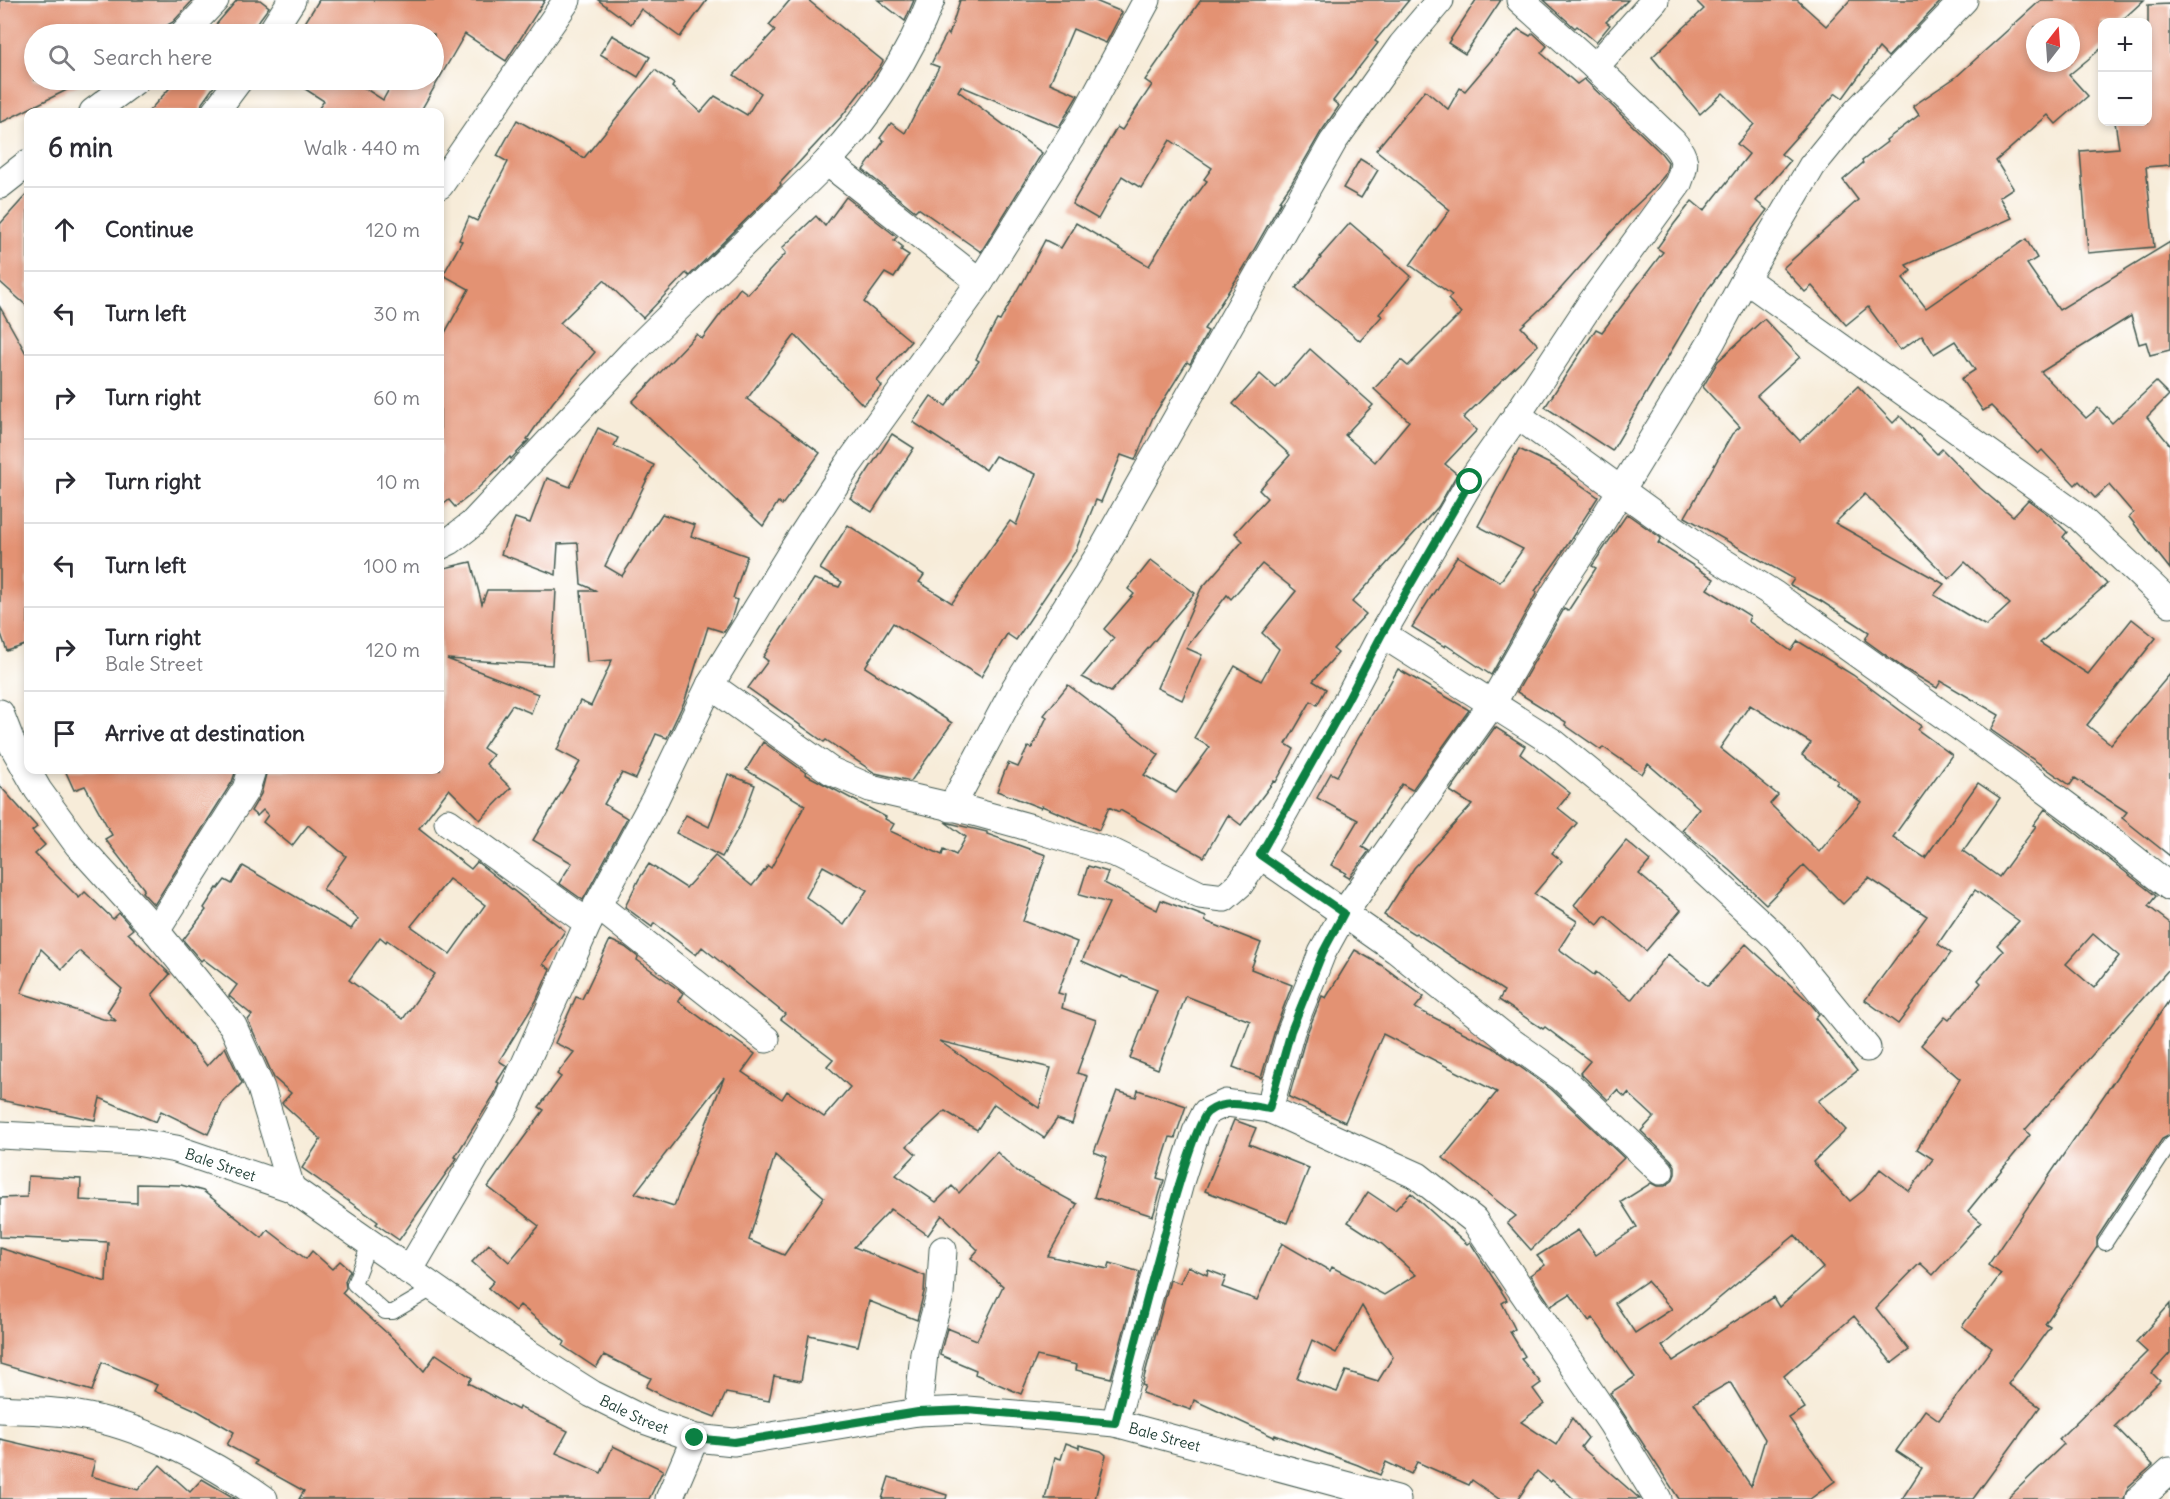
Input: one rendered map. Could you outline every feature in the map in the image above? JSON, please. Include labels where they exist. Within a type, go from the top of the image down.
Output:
[{"type":"street","points":[[192,24],[214,0]]},
{"type":"street","points":[[276,24],[292,0]]},
{"type":"street","points":[[444,178],[567,0]]},
{"type":"street","points":[[444,544],[472,524],[634,351],[827,162],[854,132],[919,32],[931,0]]},
{"type":"street","points":[[409,1271],[508,1102],[550,1013],[592,914],[656,797],[710,685],[848,465],[980,282],[1086,112],[1147,0]]},
{"type":"street","points":[[951,808],[1015,688],[1104,547],[1333,142],[1402,45],[1440,0]]},
{"type":"street","points":[[710,685],[831,771],[870,788],[1032,828],[1114,853],[1200,894],[1224,898],[1240,884],[1260,855],[1382,634],[1470,482],[1592,303],[1678,184],[1685,166],[1682,153],[1673,142],[1520,0]]},
{"type":"street","points":[[1594,67],[1655,0]]},
{"type":"street","points":[[1269,1109],[1291,1031],[1323,952],[1344,913],[1492,704],[1555,593],[1598,528],[1712,342],[1745,279],[1812,166],[1856,112],[1964,0]]},
{"type":"street","points":[[98,108],[123,90]]},
{"type":"street","points":[[218,108],[232,90]]},
{"type":"street","points":[[827,162],[980,282]]},
{"type":"street","points":[[0,185],[24,166]]},
{"type":"street","points":[[1745,279],[2079,517],[2170,603]]},
{"type":"street","points":[[1517,415],[1698,546],[1775,595],[1974,737],[2079,815],[2170,887]]},
{"type":"street","points":[[1382,634],[1554,743],[1691,859],[1778,939],[1867,1047]]},
{"type":"street","points":[[0,713],[12,744],[24,765]]},
{"type":"street","points":[[29,774],[71,836],[156,931],[233,1026],[261,1088],[291,1188]]},
{"type":"street","points":[[156,931],[246,789],[251,774]]},
{"type":"street","points":[[448,822],[592,914],[766,1039]]},
{"type":"street","points":[[1260,855],[1396,950],[1509,1040],[1561,1077],[1660,1171]]},
{"type":"street","points":[[1115,1423],[1180,1179],[1196,1132],[1206,1113],[1226,1103],[1269,1109],[1418,1176],[1474,1220],[1612,1424],[1658,1499]]},
{"type":"street","name":"Bale Street","points":[[0,1135],[136,1142],[176,1149],[291,1188],[369,1244],[592,1394],[644,1420],[695,1438],[734,1442],[918,1412],[967,1410],[1115,1423],[1397,1499]]},
{"type":"street","points":[[918,1412],[924,1353],[940,1294],[944,1250]]},
{"type":"street","points":[[0,1408],[78,1415],[134,1430],[206,1461],[264,1499]]},
{"type":"street","points":[[669,1499],[695,1438]]},
{"type":"street","points":[[2139,1499],[2170,1471]]},
{"type":"lane","points":[[2105,1243],[2170,1144]]},
{"type":"lane","points":[[369,1244],[354,1284],[385,1312],[393,1312],[434,1288]]},
{"type":"building","points":[[0,0],[193,0],[170,24],[24,24],[24,90],[67,90],[30,108],[24,108],[24,111],[0,123]]},
{"type":"building","points":[[237,0],[260,0],[269,7],[256,24],[217,24]]},
{"type":"building","points":[[319,0],[545,0],[506,61],[465,34],[444,70],[444,24],[304,24]]},
{"type":"building","points":[[598,0],[707,0],[680,37],[641,9],[631,24]]},
{"type":"building","points":[[790,0],[808,0],[883,61],[842,116],[780,183],[781,185],[689,276],[686,273],[643,318],[604,280],[560,323],[595,352],[553,402],[527,439],[529,440],[511,459],[510,457],[472,494],[455,507],[449,500],[444,504],[444,335],[469,289],[444,276],[444,273],[462,241],[459,240],[469,217],[477,221],[508,162],[497,156],[517,120],[584,158],[655,70],[674,84],[672,87],[701,112],[715,96],[747,115],[761,93],[734,75],[775,30],[769,25]]},
{"type":"building","points":[[878,0],[914,0],[905,21]]},
{"type":"building","points":[[960,0],[1093,0],[1122,12],[1106,43],[1073,29],[1050,83],[1078,95],[1059,127],[961,86],[958,91],[1042,153],[981,252],[918,208],[915,211],[863,170],[884,141],[880,138],[891,123],[905,133],[939,67],[931,64],[947,33],[949,35]]},
{"type":"building","points":[[1201,0],[1409,0],[1375,41],[1378,43],[1333,101],[1339,106],[1279,201],[1281,202],[1243,269],[1204,329],[1208,331],[1190,364],[1187,362],[1153,417],[1135,460],[1121,455],[1101,502],[1096,500],[1075,552],[1016,640],[1007,634],[981,677],[893,623],[865,667],[952,723],[911,781],[875,773],[826,740],[824,742],[748,688],[768,661],[763,657],[814,579],[839,587],[842,582],[820,569],[848,525],[924,575],[919,582],[952,603],[1010,521],[1016,525],[1036,474],[995,456],[986,470],[913,422],[931,396],[946,406],[979,361],[976,359],[997,320],[1000,321],[1045,240],[1061,248],[1076,223],[1149,266],[1171,230],[1207,181],[1204,179],[1212,168],[1170,140],[1141,188],[1122,176],[1098,219],[1072,204],[1117,127],[1122,130],[1152,85],[1145,80]]},
{"type":"building","points":[[1476,0],[1501,0],[1465,54],[1448,43]]},
{"type":"building","points":[[1544,0],[1628,0],[1606,22],[1610,25],[1596,42],[1577,26],[1575,28]]},
{"type":"building","points":[[1695,0],[1797,0],[1826,26],[1850,0],[1942,0],[1888,57],[1879,48],[1843,98],[1836,93],[1781,154],[1790,161],[1756,201],[1767,210],[1708,289],[1612,451],[1545,407],[1596,329],[1602,332],[1663,252],[1657,248],[1692,201],[1704,211],[1749,154],[1737,144],[1754,124],[1723,93],[1700,114],[1652,57],[1704,9]]},
{"type":"building","points":[[2041,0],[2144,0],[2124,18],[2098,18],[2098,51],[2080,66],[2080,18],[2026,18],[2026,72],[2073,72],[2069,75],[2088,96],[2056,124],[2048,115],[1996,161],[2013,188],[1999,197],[2012,218],[1906,265],[1911,271],[1903,278],[1926,308],[2026,239],[2037,258],[2027,264],[2059,310],[2170,242],[2170,350],[2150,355],[2146,342],[2139,344],[2131,316],[2041,372],[2086,418],[2098,408],[2112,423],[2156,382],[2169,395],[2147,417],[2170,445],[2170,569],[2129,517],[2133,513],[2109,485],[2095,498],[2079,481],[2075,485],[2042,450],[2038,454],[1991,406],[1983,411],[1961,379],[1975,370],[1955,341],[1934,354],[1922,335],[1900,350],[1868,307],[1846,325],[1812,286],[1805,292],[1783,268],[1858,200],[1843,180],[1863,163],[1862,161],[1887,142],[1886,140],[1919,115],[1913,106],[1956,77]]},
{"type":"building","points":[[2170,4],[2170,165],[2146,167],[2154,247],[2088,253],[2080,151],[2119,148],[2116,126],[2152,126],[2152,18],[2148,18],[2148,5]]},
{"type":"building","points":[[1518,29],[1530,36],[1533,33],[1547,46],[1541,53],[1577,84],[1584,79],[1661,153],[1668,162],[1667,168],[1664,176],[1650,192],[1555,295],[1521,327],[1538,345],[1463,418],[1477,430],[1445,464],[1457,474],[1438,507],[1352,602],[1366,614],[1333,649],[1338,653],[1313,681],[1326,689],[1317,705],[1311,701],[1286,744],[1294,749],[1276,782],[1274,781],[1241,825],[1228,815],[1204,857],[1120,810],[1119,812],[1109,807],[1099,830],[1042,806],[1041,808],[997,791],[1008,763],[1018,767],[1028,747],[1032,748],[1047,717],[1044,715],[1068,685],[1159,755],[1144,775],[1176,793],[1210,747],[1194,738],[1235,666],[1261,681],[1279,649],[1262,633],[1296,591],[1262,564],[1231,599],[1227,595],[1186,648],[1202,655],[1182,700],[1157,688],[1201,589],[1243,541],[1235,533],[1267,498],[1259,490],[1290,455],[1233,404],[1260,374],[1276,388],[1310,349],[1373,405],[1345,435],[1375,462],[1409,421],[1374,389],[1401,360],[1408,366],[1461,313],[1448,299],[1452,295],[1410,265],[1450,210],[1376,150],[1425,90],[1448,109],[1460,88],[1465,91]]},
{"type":"building","points":[[612,35],[650,57],[638,77],[600,54]]},
{"type":"building","points":[[168,90],[211,90],[201,108],[152,108]]},
{"type":"building","points":[[307,90],[368,90],[383,100],[388,90],[433,90],[422,108],[319,108],[324,101]]},
{"type":"building","points":[[1360,159],[1378,170],[1361,198],[1343,188]]},
{"type":"building","points":[[24,197],[24,303],[0,282],[0,224]]},
{"type":"building","points":[[846,197],[897,237],[894,240],[903,247],[901,250],[909,255],[894,278],[885,273],[864,302],[911,341],[877,381],[882,386],[863,405],[795,335],[747,399],[820,453],[782,505],[778,502],[763,526],[632,402],[697,334],[702,339],[740,288],[748,294],[786,253],[782,248],[816,216],[825,226]]},
{"type":"building","points":[[1350,223],[1411,276],[1379,314],[1382,316],[1360,341],[1296,288]]},
{"type":"building","points":[[0,307],[24,350],[24,645],[7,651],[0,631]]},
{"type":"building","points":[[1764,319],[1800,357],[1757,396],[1800,441],[1858,386],[1893,423],[1900,416],[1937,454],[1942,449],[1980,488],[2013,516],[2028,500],[2067,532],[2063,537],[2107,584],[2040,643],[2088,674],[2132,619],[2156,638],[2087,725],[2111,744],[2170,674],[2170,856],[2122,818],[2127,812],[2075,778],[2070,785],[1991,730],[1999,715],[1941,681],[1937,688],[1905,669],[1865,640],[1869,632],[1821,601],[1790,585],[1794,579],[1685,517],[1732,434],[1740,427],[1703,387],[1718,361]],"holes":[[[1865,494],[1949,579],[1965,562],[2010,604],[1986,626],[1934,595],[1944,584],[1835,523]]]},
{"type":"building","points":[[598,428],[618,438],[614,446],[654,465],[605,566],[622,576],[662,514],[695,525],[691,536],[747,556],[733,598],[737,600],[730,623],[724,632],[708,627],[685,700],[667,738],[656,734],[636,779],[622,773],[604,804],[627,818],[583,900],[559,883],[572,863],[533,840],[580,762],[557,750],[580,701],[591,706],[612,660],[587,662],[581,591],[597,591],[581,584],[578,543],[558,544],[556,575],[501,554],[515,518],[530,523],[547,478],[570,487]]},
{"type":"building","points":[[892,434],[914,448],[872,512],[850,498]]},
{"type":"building","points":[[1519,449],[1554,466],[1598,497],[1535,591],[1537,592],[1491,675],[1446,645],[1445,647],[1412,627],[1457,556],[1500,582],[1523,549],[1478,526]]},
{"type":"building","points":[[1627,514],[1661,538],[1658,543],[1714,579],[1707,589],[1750,616],[1748,621],[1791,651],[1798,641],[1853,675],[1921,726],[1918,730],[1952,755],[1893,837],[1925,858],[1978,783],[2000,798],[1963,851],[1999,877],[2036,826],[2033,825],[2045,809],[2156,896],[2148,906],[2170,923],[2170,968],[2025,1130],[2030,1135],[1968,1211],[1981,1222],[1933,1275],[1920,1263],[1876,1308],[1909,1350],[1892,1363],[1854,1316],[1784,1376],[1805,1408],[1789,1418],[1835,1481],[1810,1499],[1679,1499],[1610,1393],[1635,1377],[1593,1318],[1589,1321],[1570,1294],[1551,1306],[1530,1275],[1545,1265],[1537,1256],[1578,1230],[1596,1255],[1637,1227],[1621,1202],[1651,1183],[1665,1186],[1672,1181],[1675,1174],[1675,1166],[1671,1160],[1641,1131],[1654,1117],[1628,1093],[1625,1097],[1617,1090],[1608,1100],[1580,1073],[1590,1061],[1545,1027],[1543,1029],[1499,1000],[1504,991],[1416,933],[1414,934],[1384,915],[1414,868],[1472,805],[1450,791],[1495,727],[1525,746],[1520,754],[1570,793],[1558,808],[1577,823],[1552,853],[1562,861],[1534,894],[1577,921],[1559,949],[1594,975],[1596,972],[1631,1000],[1668,954],[1708,986],[1746,944],[1819,1014],[1815,1018],[1857,1071],[1818,1101],[1846,1130],[1813,1162],[1850,1201],[1864,1190],[1880,1169],[1909,1191],[1933,1159],[1917,1149],[1960,1079],[1921,1045],[1945,1017],[1949,1020],[1981,983],[1978,980],[2003,951],[1997,945],[2019,921],[1975,890],[1938,944],[1951,953],[1898,1024],[1865,1000],[1927,916],[1869,878],[1843,904],[1804,865],[1766,904],[1682,830],[1699,808],[1648,764],[1642,774],[1603,747],[1601,750],[1565,725],[1566,722],[1517,692],[1564,609],[1568,611],[1596,568],[1592,566]],"holes":[[[1750,705],[1811,743],[1802,755],[1838,781],[1836,784],[1861,802],[1819,852],[1770,804],[1778,795],[1720,748]],[[2093,934],[2119,956],[2094,988],[2066,964]],[[1795,1235],[1823,1268],[1779,1307],[1773,1297],[1673,1361],[1662,1346]],[[1647,1281],[1672,1309],[1635,1333],[1615,1303]],[[1730,1382],[1765,1439],[1751,1486],[1694,1403]]]},
{"type":"building","points":[[1151,560],[1195,593],[1111,692],[1082,677],[1114,638],[1104,629],[1134,594],[1128,589]]},
{"type":"building","points":[[471,562],[482,604],[487,590],[556,590],[552,665],[447,659],[538,694],[531,713],[512,705],[483,748],[493,755],[486,764],[511,788],[480,820],[449,789],[419,828],[471,869],[477,862],[565,931],[543,964],[550,969],[536,1001],[499,1061],[507,1066],[497,1082],[499,1083],[494,1095],[455,1157],[457,1158],[399,1240],[376,1224],[378,1222],[302,1168],[321,1139],[282,1103],[291,1093],[274,1078],[248,1020],[252,1015],[229,996],[237,985],[203,959],[201,961],[183,940],[206,910],[204,908],[217,888],[225,880],[232,884],[243,866],[351,929],[358,919],[323,889],[346,856],[308,825],[292,846],[263,822],[268,815],[263,810],[257,816],[251,811],[261,794],[266,774],[444,774],[444,568]],"holes":[[[449,879],[485,905],[450,954],[411,926]],[[380,937],[386,942],[387,940],[435,974],[403,1019],[349,980]]]},
{"type":"building","points":[[1398,669],[1469,710],[1412,790],[1402,784],[1362,847],[1369,851],[1349,878],[1344,875],[1346,873],[1331,865],[1358,820],[1317,798],[1331,773],[1337,776]]},
{"type":"building","points":[[763,742],[805,774],[886,817],[885,819],[894,824],[890,831],[942,855],[944,849],[956,855],[966,837],[945,822],[987,832],[987,834],[1046,855],[1023,921],[1077,942],[1058,993],[1065,995],[1062,1008],[1096,1020],[1077,1073],[1087,1076],[1072,1124],[1057,1119],[1044,1138],[994,1104],[977,1130],[945,1111],[907,1146],[916,1154],[896,1175],[936,1202],[952,1186],[959,1193],[997,1152],[1016,1171],[1077,1204],[1048,1256],[1108,1269],[1110,1263],[1140,1272],[1111,1378],[1076,1370],[1077,1365],[1037,1356],[1021,1394],[975,1374],[976,1370],[940,1355],[947,1328],[977,1340],[1003,1286],[971,1258],[978,1250],[942,1215],[928,1235],[891,1209],[854,1247],[925,1276],[924,1292],[917,1320],[869,1301],[858,1346],[809,1335],[801,1381],[774,1376],[769,1401],[726,1393],[715,1417],[646,1387],[651,1378],[604,1355],[596,1368],[563,1346],[565,1342],[520,1305],[515,1311],[488,1288],[494,1281],[472,1262],[489,1244],[509,1262],[539,1226],[488,1187],[544,1110],[539,1107],[561,1077],[557,1074],[574,1052],[555,1043],[576,997],[582,999],[610,940],[625,947],[638,957],[637,960],[683,993],[678,1001],[730,1039],[731,1037],[755,1054],[742,1072],[782,1099],[787,1091],[824,1117],[850,1087],[827,1066],[833,1059],[781,1019],[785,1014],[702,947],[696,955],[654,923],[652,927],[625,907],[649,864],[686,888],[715,856],[752,886],[768,866],[771,868],[805,805],[746,770]],"holes":[[[823,866],[867,890],[844,925],[806,897]],[[939,1041],[1051,1068],[1039,1108]],[[724,1078],[674,1206],[635,1193]],[[775,1155],[824,1197],[784,1255],[749,1240]]]},
{"type":"building","points":[[67,774],[235,774],[232,782],[154,905],[142,892],[144,889],[105,839],[112,835],[85,786],[74,790]]},
{"type":"building","points":[[728,774],[755,785],[741,823],[722,857],[676,833],[686,815],[709,827]]},
{"type":"building","points":[[0,786],[37,827],[32,831],[45,845],[35,854],[79,898],[85,892],[113,919],[119,913],[133,929],[128,933],[170,974],[152,995],[207,1066],[225,1047],[242,1083],[223,1102],[208,1134],[161,1111],[156,1122],[100,1098],[95,1120],[0,1100]],"holes":[[[41,949],[62,969],[79,951],[122,989],[107,1012],[116,1021],[21,993]]]},
{"type":"building","points":[[1626,841],[1650,861],[1639,874],[1681,910],[1646,951],[1605,916],[1598,925],[1574,905]]},
{"type":"building","points":[[1088,866],[1108,872],[1104,883],[1157,910],[1161,900],[1206,917],[1205,921],[1261,943],[1251,969],[1292,985],[1276,1027],[1261,1078],[1233,1067],[1250,1021],[1186,996],[1158,1069],[1130,1058],[1157,990],[1082,961],[1109,903],[1079,895]]},
{"type":"building","points":[[1355,950],[1381,965],[1424,997],[1415,1008],[1492,1047],[1551,1089],[1624,1158],[1531,1250],[1507,1223],[1516,1216],[1443,1158],[1497,1092],[1383,1034],[1345,1122],[1289,1097],[1306,1036],[1322,996],[1326,998]]},
{"type":"building","points":[[2170,999],[2170,1135],[2162,1139],[2097,1238],[2097,1247],[2045,1324],[2050,1327],[2008,1384],[2040,1407],[1973,1499],[1902,1499],[1922,1468],[1896,1451],[1925,1410],[1939,1420],[1992,1348],[1962,1326],[2001,1274],[1988,1265]]},
{"type":"building","points":[[1138,1090],[1186,1106],[1175,1138],[1170,1137],[1157,1178],[1164,1180],[1153,1216],[1094,1197],[1107,1157],[1094,1152],[1117,1091],[1136,1097]]},
{"type":"building","points":[[1234,1120],[1256,1128],[1249,1144],[1309,1168],[1287,1223],[1205,1191]]},
{"type":"building","points":[[28,1176],[81,1179],[80,1200],[137,1203],[137,1184],[181,1185],[203,1191],[262,1238],[268,1230],[306,1259],[312,1251],[332,1269],[340,1261],[350,1270],[345,1281],[346,1288],[342,1293],[397,1342],[424,1371],[436,1354],[472,1378],[468,1383],[518,1410],[519,1407],[568,1431],[556,1453],[601,1473],[613,1446],[663,1470],[649,1499],[299,1499],[304,1491],[255,1464],[257,1461],[227,1445],[234,1432],[198,1411],[154,1391],[157,1385],[102,1362],[92,1391],[0,1364],[0,1248],[106,1282],[108,1242],[0,1237],[0,1198],[27,1197]]},
{"type":"building","points":[[1368,1192],[1395,1210],[1411,1193],[1467,1244],[1470,1242],[1507,1300],[1502,1303],[1515,1329],[1510,1332],[1525,1356],[1521,1359],[1541,1383],[1533,1389],[1544,1404],[1521,1422],[1556,1445],[1572,1418],[1588,1438],[1581,1447],[1640,1499],[1574,1499],[1552,1480],[1550,1482],[1537,1471],[1518,1499],[1499,1499],[1472,1480],[1469,1485],[1417,1462],[1411,1474],[1386,1462],[1380,1475],[1275,1435],[1274,1437],[1194,1400],[1191,1410],[1142,1393],[1145,1386],[1142,1385],[1170,1280],[1180,1283],[1188,1266],[1207,1275],[1208,1270],[1226,1277],[1222,1287],[1257,1300],[1282,1243],[1330,1271],[1332,1267],[1384,1295],[1416,1275],[1382,1244],[1348,1222]],"holes":[[[1362,1306],[1393,1357],[1378,1381],[1346,1371],[1337,1392],[1297,1378],[1312,1340],[1336,1353]]]},
{"type":"building","points":[[2170,1304],[2170,1353],[2152,1373],[2160,1381],[2115,1426],[2153,1465],[2128,1487],[2124,1499],[2007,1499],[2064,1444],[2059,1439],[2147,1352],[2136,1342]]},
{"type":"building","points":[[0,1439],[95,1461],[91,1476],[138,1490],[160,1465],[190,1492],[202,1479],[236,1499],[0,1499]]},
{"type":"building","points":[[1066,1443],[1079,1448],[1079,1445],[1101,1451],[1106,1455],[1095,1499],[1045,1499],[1055,1457],[1061,1459]]},
{"type":"building","points":[[889,1477],[947,1495],[946,1499],[882,1499]]},
{"type":"route","points":[[695,1438],[734,1442],[918,1412],[967,1410],[1115,1423],[1180,1179],[1196,1132],[1206,1113],[1226,1103],[1269,1109],[1291,1031],[1323,952],[1344,913],[1260,855],[1382,634],[1470,482]]}]
